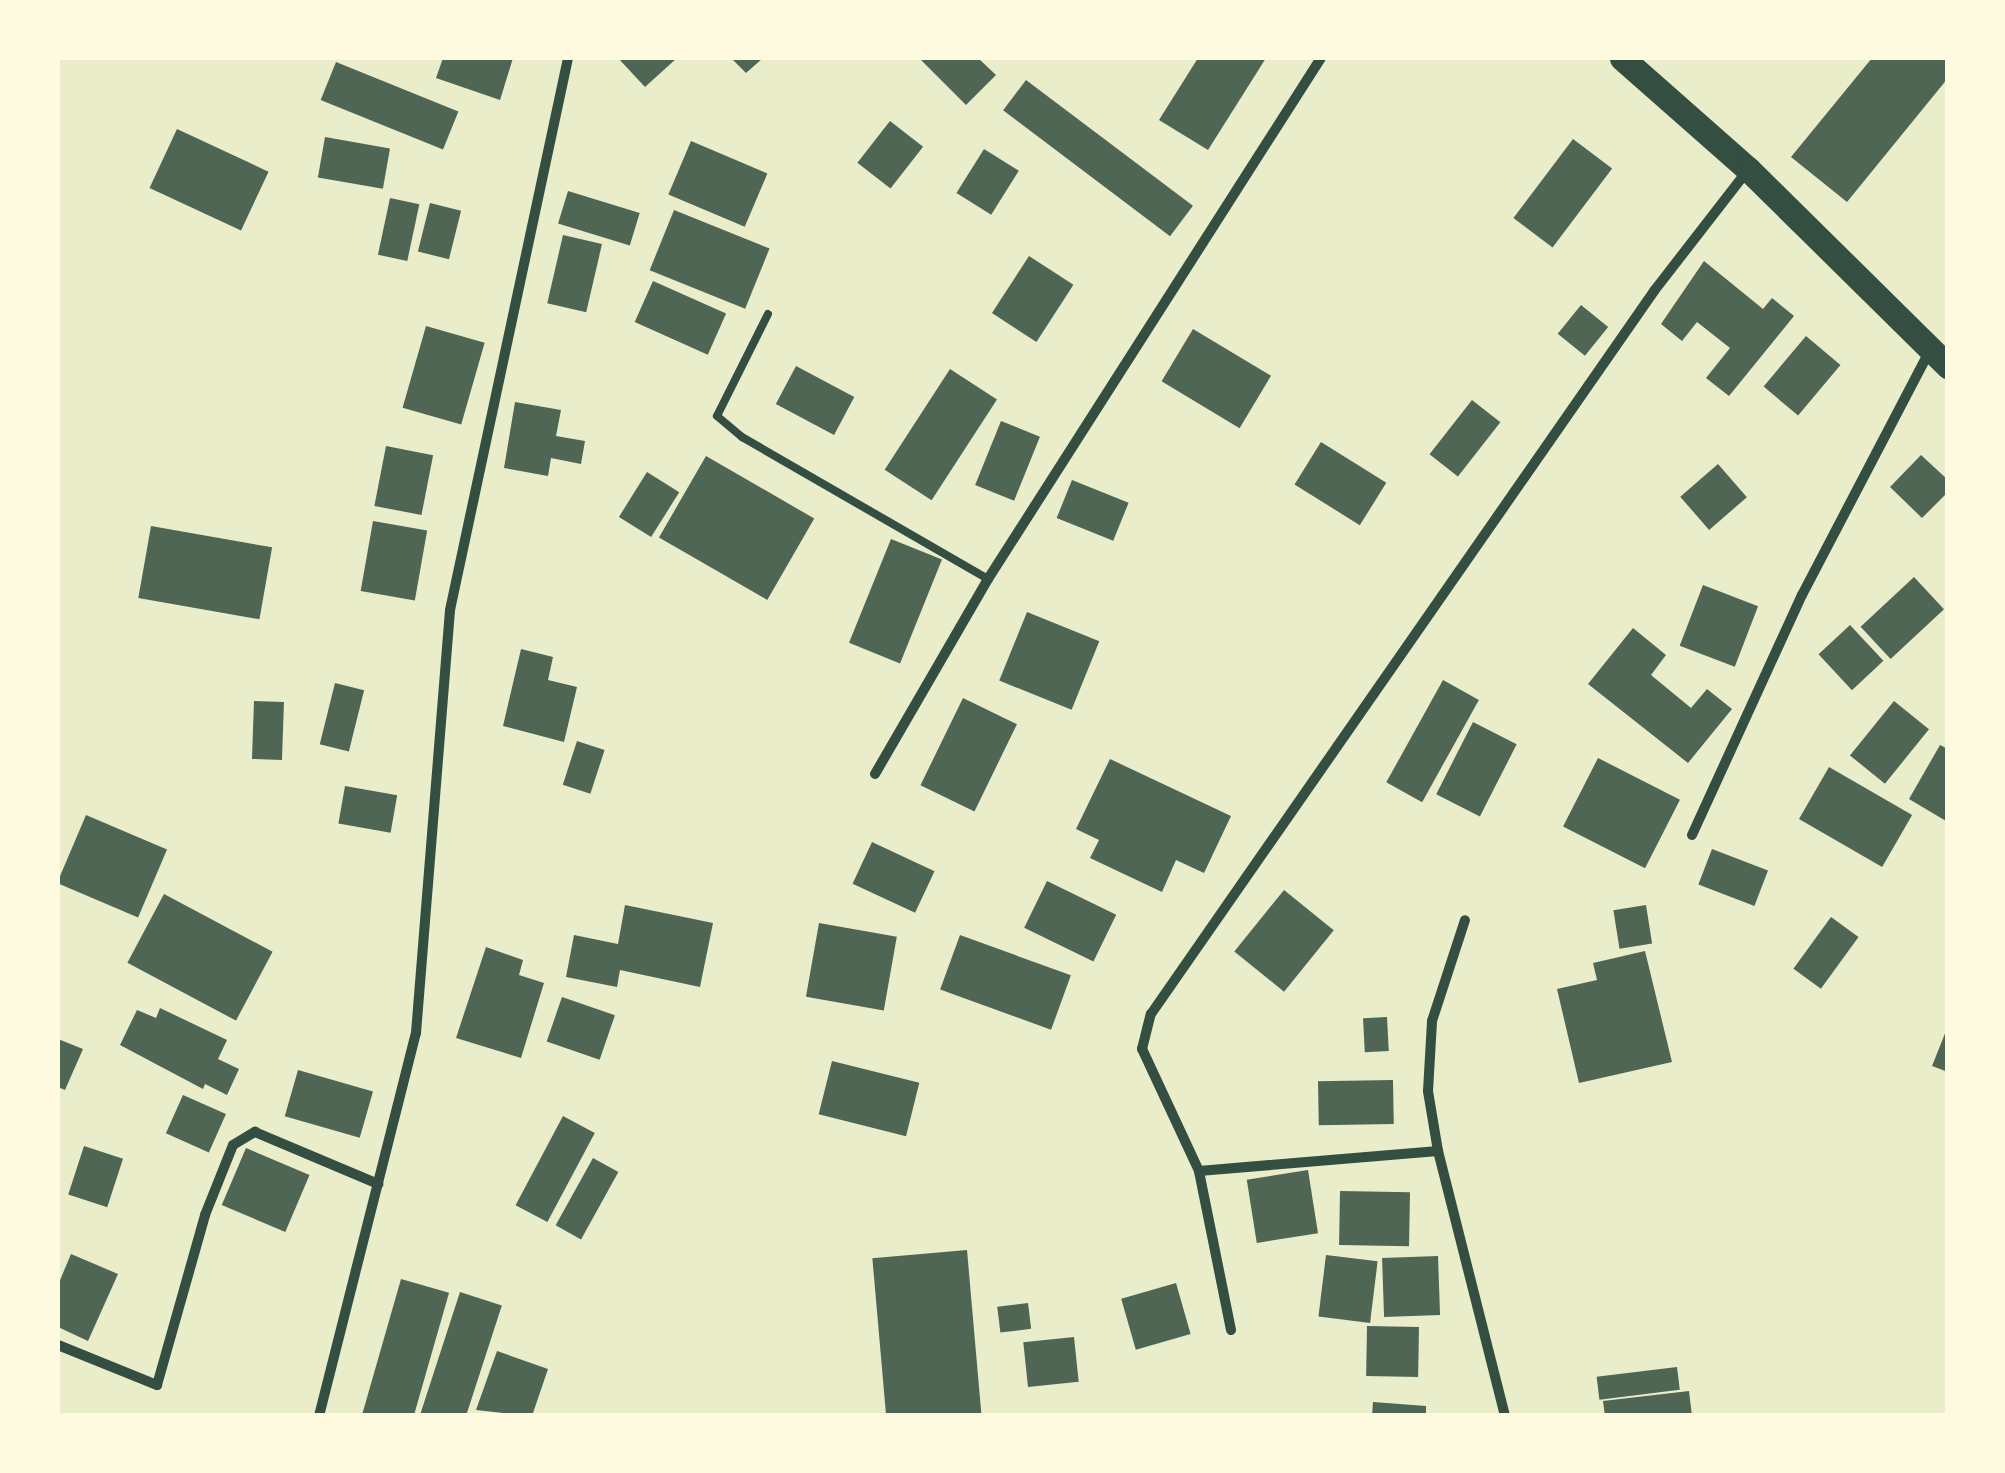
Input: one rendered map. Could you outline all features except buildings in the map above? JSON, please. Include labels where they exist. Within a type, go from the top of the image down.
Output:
[{"type":"main road","points":[[1622,58],[1748,169],[1939,357]]},
{"type":"street","points":[[319,1416],[416,1032],[450,610],[568,58]]},
{"type":"street","points":[[874,774],[988,579],[1322,58]]},
{"type":"street","points":[[1231,1330],[1200,1171],[1142,1050],[1151,1014],[1654,291],[1748,169]]},
{"type":"street","points":[[1692,834],[1802,594],[1939,357]]},
{"type":"street","points":[[1464,920],[1432,1022],[1428,1091],[1438,1151],[1504,1416]]},
{"type":"street","points":[[58,1345],[157,1385],[205,1215],[233,1145],[255,1132],[378,1184]]},
{"type":"street","points":[[1200,1171],[1438,1151]]},
{"type":"lane","points":[[768,314],[717,416],[742,437],[988,579]]}]
